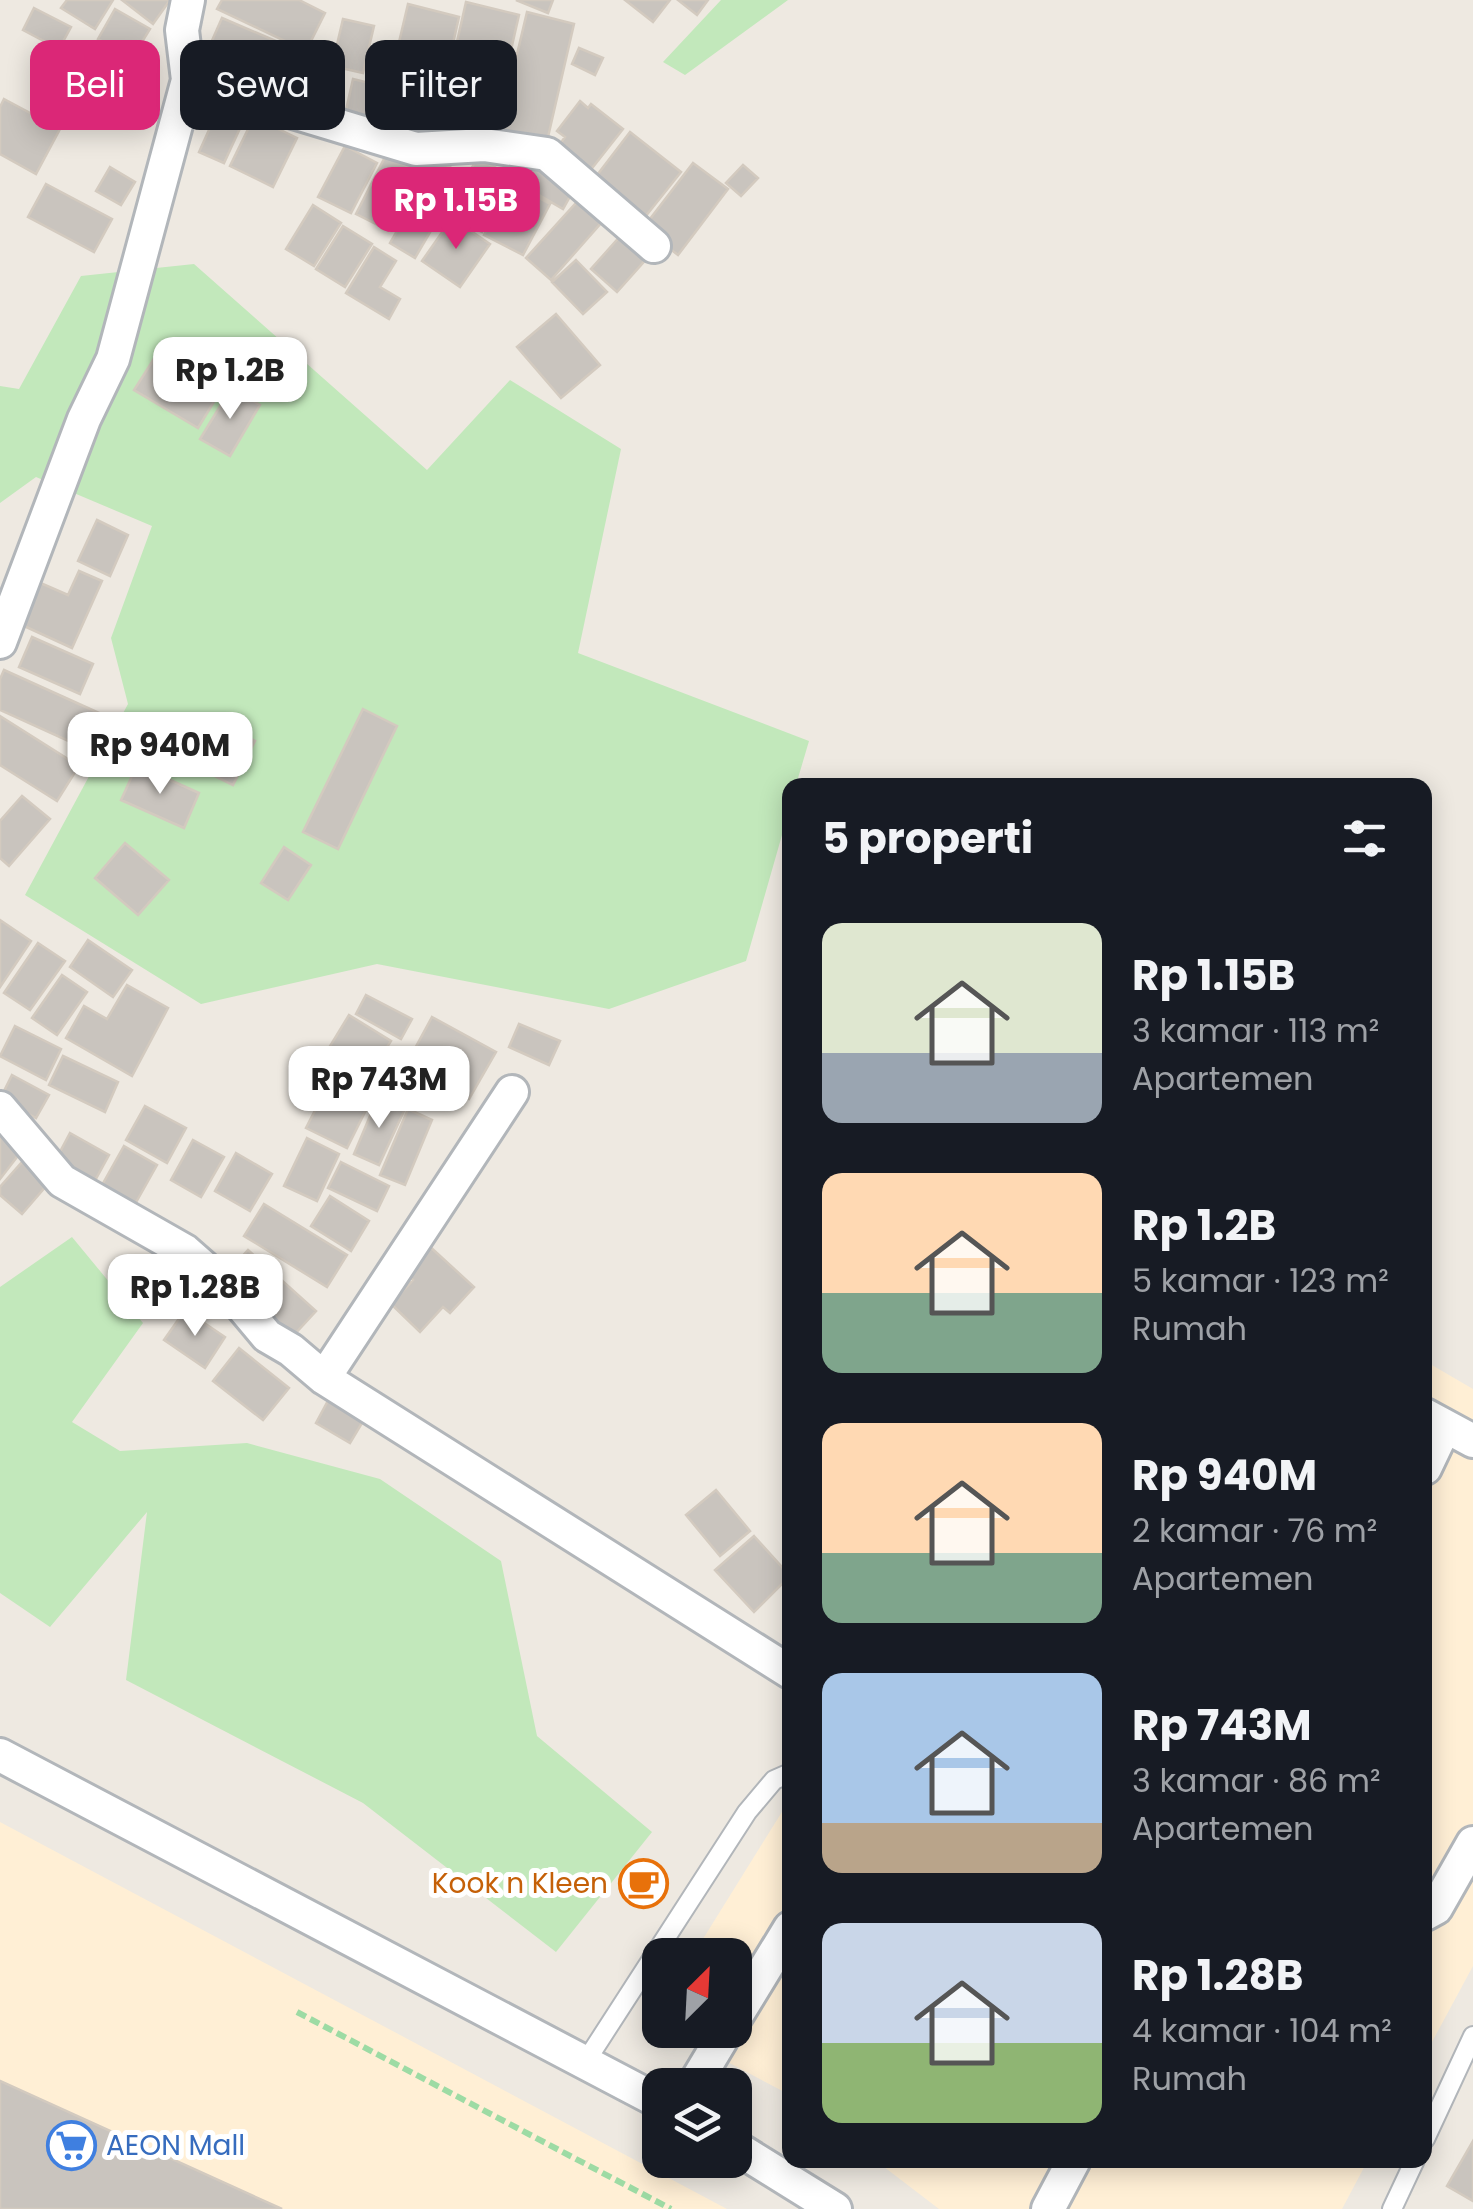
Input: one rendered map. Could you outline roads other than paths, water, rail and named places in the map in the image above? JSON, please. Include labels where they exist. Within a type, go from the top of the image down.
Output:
[{"type":"street","points":[[183,40],[188,0]]},
{"type":"street","points":[[0,642],[84,419],[113,359],[180,103]]},
{"type":"street","points":[[345,127],[416,149],[484,145],[547,154],[654,246]]},
{"type":"street","points":[[324,1378],[512,1092]]},
{"type":"street","points":[[0,1108],[62,1182],[185,1251],[226,1287],[267,1336],[324,1378],[782,1667]]},
{"type":"street","points":[[1432,1456],[1448,1427]]},
{"type":"street","points":[[0,1755],[642,2092]]},
{"type":"street","points":[[1432,1913],[1473,1843]]},
{"type":"street","points":[[752,1990],[782,1941]]},
{"type":"street","points":[[752,2158],[835,2209]]},
{"type":"street","points":[[1048,2209],[1070,2168]]},
{"type":"lane","points":[[586,2061],[747,1812],[774,1780],[782,1776]]},
{"type":"lane","points":[[1432,2123],[1473,2037]]},
{"type":"lane","points":[[1392,2209],[1411,2168]]},
{"type":"place","name":"Kook n Kleen","points":[[643,1883]]},
{"type":"place","name":"AEON Mall","points":[[71,2145]]}]
